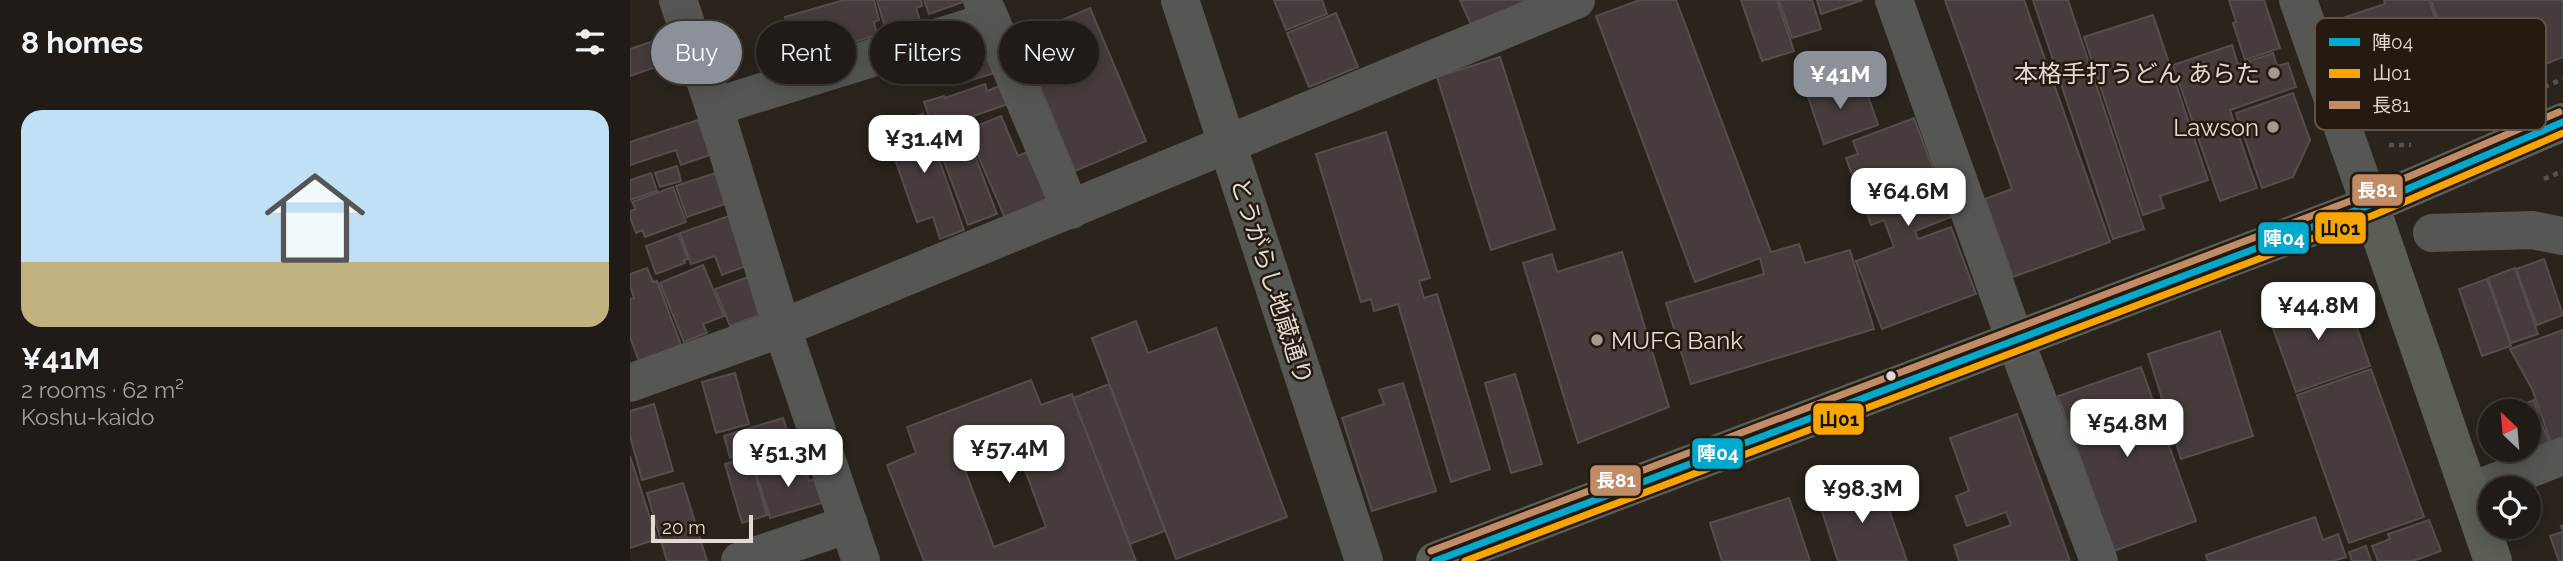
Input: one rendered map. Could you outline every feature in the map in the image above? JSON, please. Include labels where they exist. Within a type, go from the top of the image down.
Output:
[{"type":"highway","points":[[2546,129],[2563,122]]},
{"type":"highway","points":[[1435,561],[2370,205],[2544,130]]},
{"type":"highway","points":[[2370,205],[2493,561]]},
{"type":"street","points":[[678,0],[782,328],[860,561]]},
{"type":"street","name":"とうがらし地蔵通り","points":[[1180,0],[1364,561]]},
{"type":"street","points":[[1894,0],[2015,340],[2099,561]]},
{"type":"street","points":[[2298,0],[2315,48]]},
{"type":"street","points":[[630,383],[782,328],[1570,1]]},
{"type":"street","points":[[714,107],[987,10],[1071,210]]},
{"type":"street","points":[[2344,130],[2370,205]]},
{"type":"street","points":[[2432,233],[2532,230],[2563,236]]},
{"type":"street","points":[[2469,492],[2563,456]]},
{"type":"street","points":[[740,561],[849,524]]},
{"type":"path","points":[[2546,86],[2563,79]]},
{"type":"path","points":[[2385,143],[2391,147],[2421,141]]},
{"type":"path","points":[[2544,179],[2563,171]]},
{"type":"building","points":[[844,0],[874,0],[879,20],[870,21],[870,37],[856,41],[856,21],[786,21],[785,17]]},
{"type":"building","points":[[877,0],[921,0],[922,6],[916,8],[920,21],[883,21]]},
{"type":"building","points":[[924,0],[965,0],[966,1],[929,14]]},
{"type":"building","points":[[1274,0],[1322,0],[1327,14],[1286,30]]},
{"type":"building","points":[[1460,0],[1531,0],[1472,27]]},
{"type":"building","points":[[1640,0],[1676,0],[1771,252],[1799,244],[1805,263],[1850,250],[1874,329],[1691,384],[1666,303],[1764,274],[1760,258],[1695,282],[1596,16]]},
{"type":"building","points":[[1741,0],[1777,0],[1794,51],[1762,61]]},
{"type":"building","points":[[1779,0],[1812,0],[1821,29],[1792,38]]},
{"type":"building","points":[[1817,0],[1863,0],[1821,14]]},
{"type":"building","points":[[1945,0],[2024,0],[2110,242],[2013,277],[1985,199],[2012,189]]},
{"type":"building","points":[[2033,0],[2068,0],[2144,229],[2113,239]]},
{"type":"building","points":[[2229,0],[2264,0],[2280,48],[2245,60]]},
{"type":"building","points":[[2384,0],[2429,0],[2435,18],[2345,17],[2385,4]]},
{"type":"building","points":[[2431,0],[2563,0],[2563,57],[2546,64],[2546,18],[2437,18]]},
{"type":"building","points":[[1090,8],[1095,21],[1060,21]]},
{"type":"building","points":[[1336,13],[1358,67],[1309,87],[1287,33]]},
{"type":"building","points":[[2153,15],[2208,180],[2160,196],[2164,208],[2143,215],[2084,37]]},
{"type":"building","points":[[1099,29],[1146,141],[1075,171],[1039,84],[1099,84]]},
{"type":"building","points":[[985,36],[998,72],[985,76]]},
{"type":"building","points":[[651,42],[651,69],[630,76],[630,49]]},
{"type":"building","points":[[2232,45],[2238,65],[2273,53],[2277,66],[2288,63],[2296,87],[2230,110],[2257,188],[2220,201],[2173,65]]},
{"type":"building","points":[[1500,57],[1555,229],[1491,250],[1437,77]]},
{"type":"building","points":[[1825,78],[1832,98],[1865,87],[1878,125],[1824,144],[1804,85]]},
{"type":"building","points":[[985,84],[987,91],[1002,85],[1008,104],[956,122],[960,131],[937,139],[924,102],[944,96],[945,98]]},
{"type":"building","name":"Lawson","points":[[2293,93],[2310,140],[2293,177],[2262,188],[2236,113]]},
{"type":"building","points":[[923,114],[964,230],[940,239],[933,217],[917,222],[884,128]]},
{"type":"building","points":[[1001,116],[1018,156],[1032,150],[1052,198],[1005,218],[967,130]]},
{"type":"building","points":[[1914,118],[1951,217],[1915,231],[1918,239],[1951,227],[1976,294],[1882,329],[1856,261],[1894,247],[1884,220],[1871,225],[1864,204],[1875,200],[1865,172],[1853,177],[1846,158],[1858,154],[1853,141]]},
{"type":"building","points":[[698,120],[710,155],[681,165],[676,150],[630,165],[630,142]]},
{"type":"building","points":[[966,132],[997,214],[968,225],[937,143]]},
{"type":"building","points":[[1386,132],[1430,278],[1419,281],[1424,298],[1437,294],[1490,469],[1451,482],[1398,304],[1374,311],[1371,299],[1361,302],[1316,154]]},
{"type":"building","points":[[677,166],[681,181],[660,187],[655,173]]},
{"type":"building","points":[[651,173],[657,191],[630,200],[630,180]]},
{"type":"building","points":[[715,173],[725,204],[687,217],[676,186]]},
{"type":"building","points":[[673,187],[686,222],[645,237],[642,230],[636,233],[630,217],[630,211],[636,209],[632,202]]},
{"type":"building","points":[[729,216],[746,266],[722,275],[715,256],[691,264],[680,233]]},
{"type":"building","points":[[678,234],[688,259],[684,260],[685,263],[656,274],[646,246]]},
{"type":"building","name":"MUFG Bank","points":[[1622,252],[1669,407],[1578,443],[1523,263],[1552,254],[1557,272]]},
{"type":"building","points":[[2544,259],[2563,315],[2537,325],[2516,269]]},
{"type":"building","points":[[703,265],[724,316],[703,324],[707,333],[684,342],[660,283]]},
{"type":"building","points":[[647,268],[653,282],[657,281],[681,345],[639,361],[630,337],[630,299],[634,298],[630,274]]},
{"type":"building","points":[[2515,268],[2538,334],[2511,343],[2488,278]]},
{"type":"building","points":[[748,277],[762,314],[730,326],[715,289]]},
{"type":"building","points":[[2487,279],[2511,346],[2482,356],[2459,289]]},
{"type":"building","points":[[2318,296],[2353,316],[2370,366],[2296,392],[2268,314]]},
{"type":"building","points":[[1136,321],[1148,353],[1216,328],[1287,517],[1176,559],[1092,338]]},
{"type":"building","points":[[2563,330],[2563,441],[2552,445],[2541,414],[2541,399],[2536,399],[2510,349]]},
{"type":"building","points":[[2220,331],[2253,436],[2181,459],[2148,354]]},
{"type":"building","points":[[2141,367],[2196,521],[2114,551],[2058,396]]},
{"type":"building","points":[[2371,369],[2424,517],[2349,543],[2297,395]]},
{"type":"building","points":[[735,373],[749,424],[716,433],[702,382]]},
{"type":"building","points":[[1515,374],[1542,464],[1511,473],[1485,383]]},
{"type":"building","points":[[1031,380],[1041,405],[1072,394],[1136,561],[924,561],[887,465],[916,453],[907,427]],"holes":[[[1013,437],[1046,527],[994,547],[960,457]]]},
{"type":"building","points":[[1403,383],[1436,491],[1372,511],[1342,418],[1384,404],[1379,390]]},
{"type":"building","points":[[1109,384],[1165,531],[1130,544],[1073,398]]},
{"type":"building","points":[[654,404],[673,471],[642,480],[630,436],[630,411]]},
{"type":"building","points":[[2017,414],[2070,561],[1959,561],[1954,545],[2011,525],[2006,512],[1967,526],[1956,496],[1969,491],[1950,438]]},
{"type":"building","points":[[783,418],[797,460],[759,471],[752,451],[730,458],[724,436]]},
{"type":"building","points":[[2541,422],[2550,444],[2541,447]]},
{"type":"building","points":[[630,456],[657,539],[630,548]]},
{"type":"building","points":[[750,457],[767,515],[742,523],[725,464]]},
{"type":"building","points":[[803,460],[809,481],[814,479],[822,503],[770,518],[756,473]]},
{"type":"building","points":[[1879,481],[1907,561],[1838,561],[1818,499]]},
{"type":"building","points":[[683,483],[707,561],[667,561],[647,493]]},
{"type":"building","points":[[1789,498],[1810,561],[1722,561],[1710,523]]},
{"type":"building","points":[[2315,517],[2323,540],[2338,534],[2346,557],[2333,561],[2208,561],[2206,555]]},
{"type":"building","points":[[2429,520],[2441,551],[2413,561],[2378,561],[2372,546],[2390,539],[2388,534]]},
{"type":"building","points":[[2563,532],[2563,561],[2559,561],[2550,536]]},
{"type":"building","points":[[2366,546],[2371,561],[2352,561],[2349,552]]},
{"type":"transit line","name":"長81","points":[[2546,118],[2559,112]]},
{"type":"transit line","name":"陣04","points":[[2546,129],[2563,122]]},
{"type":"transit line","name":"長81","points":[[1431,551],[2366,195],[2517,130]]},
{"type":"transit line","name":"陣04","points":[[1435,561],[2370,205],[2544,130]]},
{"type":"transit line","name":"山01","points":[[1465,561],[2374,215],[2563,133]]},
{"type":"place","name":"本格手打うどん あらた","points":[[2274,73]]},
{"type":"place","name":"Lawson","points":[[2273,127]]},
{"type":"place","name":"MUFG Bank","points":[[1597,340]]}]
